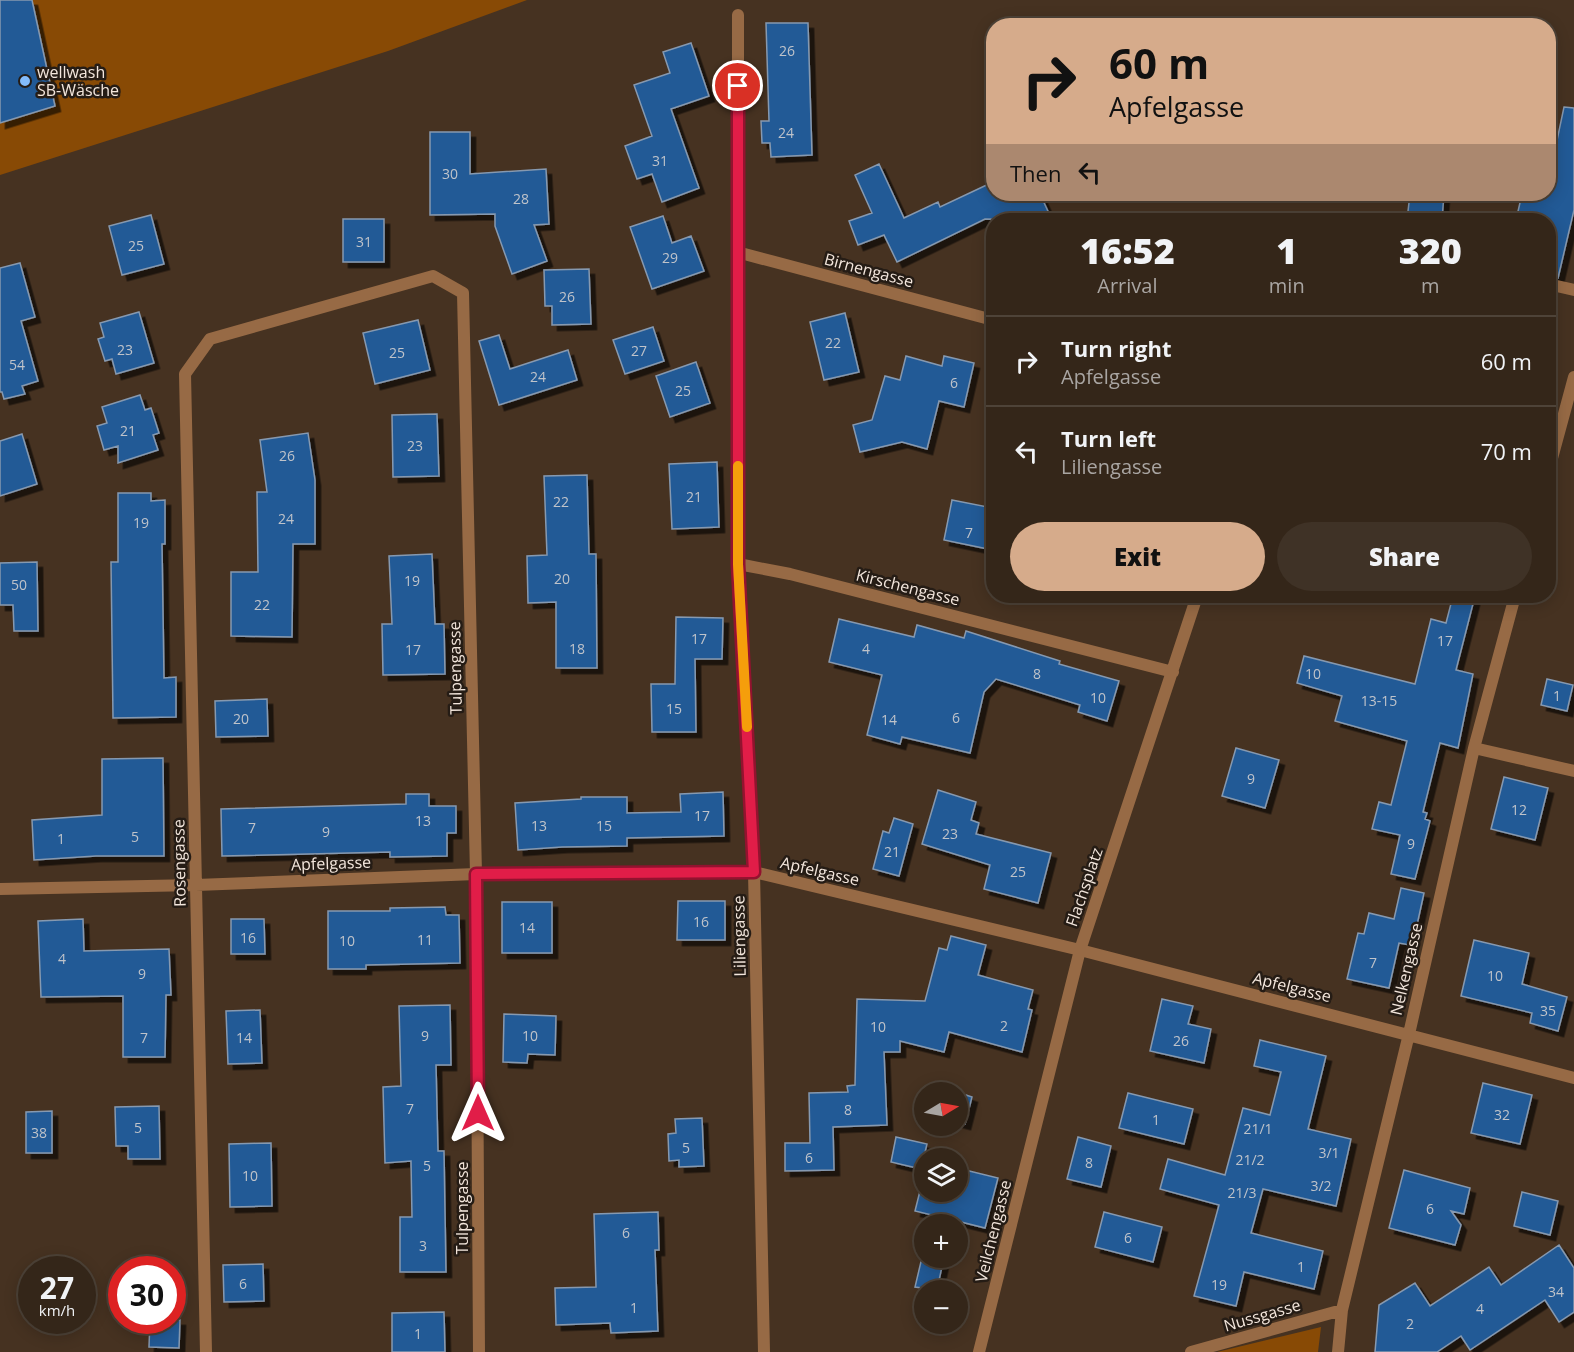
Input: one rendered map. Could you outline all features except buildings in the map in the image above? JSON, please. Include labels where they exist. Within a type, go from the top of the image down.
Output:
[{"type":"street","name":"Liliengasse","points":[[738,15],[738,564],[754,872],[764,1352]]},
{"type":"street","name":"Birnengasse","points":[[737,252],[986,318]]},
{"type":"street","name":"Tulpengasse","points":[[185,374],[210,339],[433,276],[463,293],[476,874],[479,1352]]},
{"type":"street","points":[[1556,286],[1574,290]]},
{"type":"street","name":"Rosengasse","points":[[185,374],[206,1352]]},
{"type":"street","points":[[1556,443],[1574,377]]},
{"type":"street","name":"Kirschengasse","points":[[738,564],[790,574],[1173,672]]},
{"type":"street","points":[[1173,672],[1195,603]]},
{"type":"street","name":"Nelkengasse","points":[[1338,1352],[1342,1310],[1474,748],[1513,603]]},
{"type":"street","name":"Flachsplatz","points":[[1038,1117],[1080,950],[1173,672]]},
{"type":"street","points":[[1474,748],[1574,771]]},
{"type":"street","name":"Apfelgasse","points":[[0,889],[196,885],[476,874],[754,872],[1080,950],[1574,1078]]},
{"type":"street","name":"Veilchengasse","points":[[979,1352],[1038,1117]]},
{"type":"street","name":"Nussgasse","points":[[1191,1352],[1342,1310]]},
{"type":"shaded area","points":[[32,0],[527,0],[388,51],[0,175],[0,123],[55,105]]},
{"type":"shaded area","points":[[1321,1327],[1318,1352],[1217,1352]]},
{"type":"slow traffic","points":[[738,466],[738,564],[747,727]]},
{"type":"place","name":"wellwash SB-Wäsche","points":[[25,81]]},
{"type":"route","points":[[478,1113],[476,874],[754,872],[738,564],[738,86]]}]
